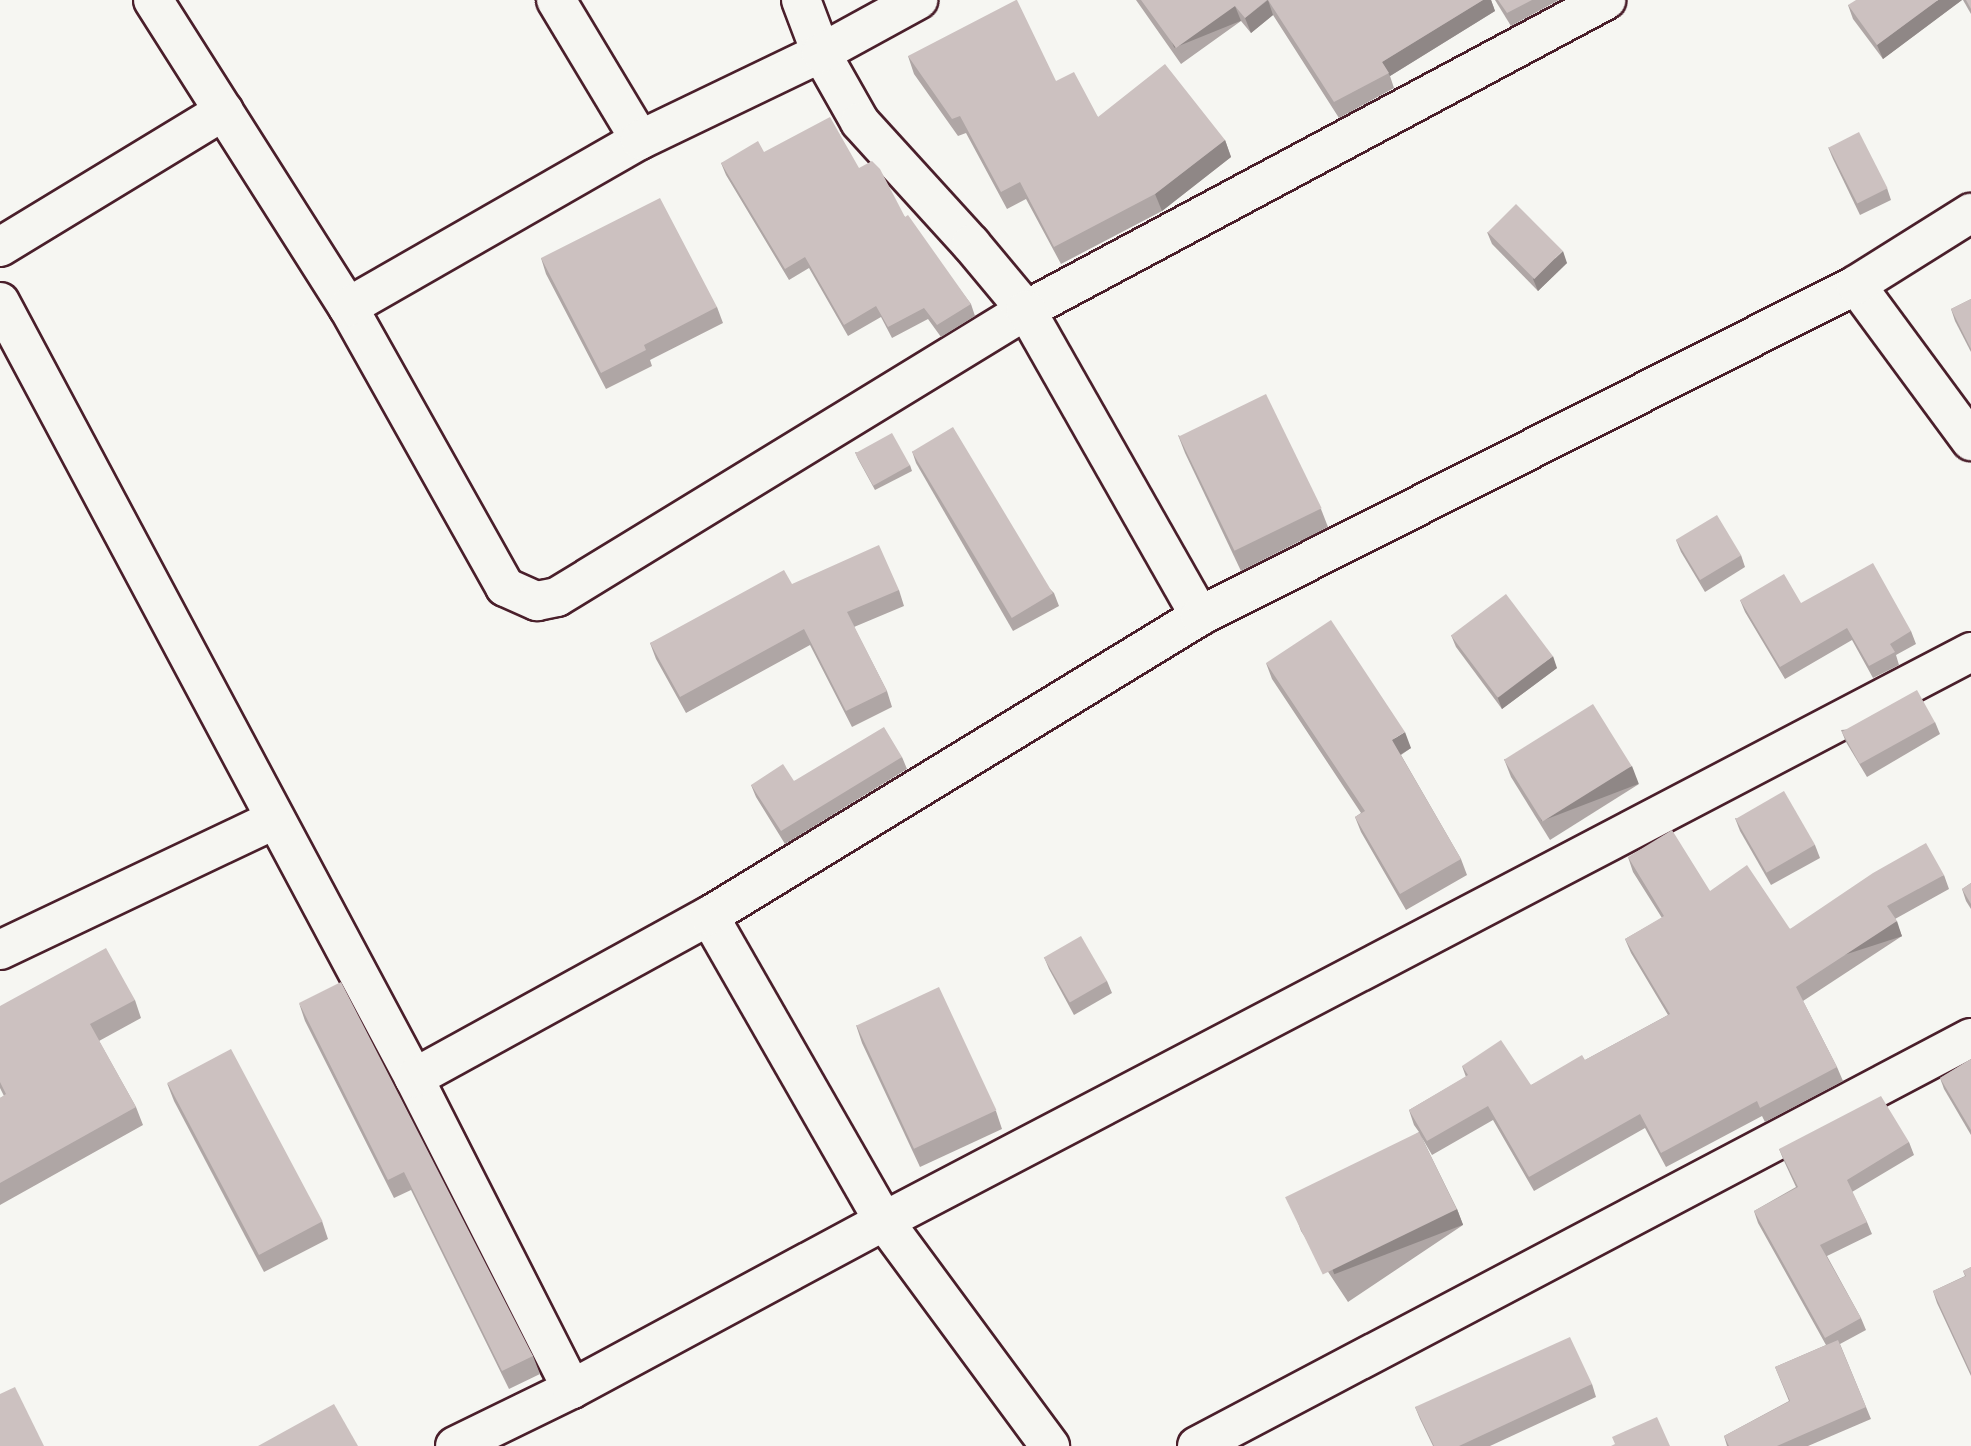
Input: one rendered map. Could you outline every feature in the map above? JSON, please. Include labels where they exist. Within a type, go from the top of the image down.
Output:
[{"type":"street","points":[[153,0],[348,307],[505,587],[537,601],[557,597],[1026,310],[1606,0]]},
{"type":"street","points":[[556,0],[640,140]]},
{"type":"street","points":[[801,0],[821,54],[860,122],[971,244],[1026,310],[1200,615]]},
{"type":"street","points":[[348,307],[640,140],[821,54],[918,0]]},
{"type":"street","points":[[0,247],[224,111]]},
{"type":"street","points":[[414,1078],[709,916],[1200,615],[1856,285],[1971,213]]},
{"type":"street","points":[[1856,285],[1971,441]]},
{"type":"street","points":[[0,302],[414,1078],[572,1389]]},
{"type":"street","points":[[455,1446],[572,1389],[884,1222],[1971,652]]},
{"type":"street","points":[[0,950],[274,820]]},
{"type":"street","points":[[709,916],[884,1222],[1050,1446]]},
{"type":"street","points":[[1197,1446],[1971,1038]]},
{"type":"building","points":[[1017,0],[1056,81],[1074,72],[1098,117],[1165,64],[1225,140],[1155,194],[1054,247],[1020,182],[1001,192],[960,116],[952,119],[908,56]]},
{"type":"building","points":[[1141,0],[1267,0],[1245,18],[1235,6],[1176,48]]},
{"type":"building","points":[[1268,0],[1483,0],[1382,62],[1389,73],[1334,102]]},
{"type":"building","points":[[1498,0],[1532,0],[1507,13]]},
{"type":"building","points":[[1856,0],[1938,0],[1877,45],[1848,5]]},
{"type":"building","points":[[830,117],[859,168],[872,161],[880,169],[905,217],[908,215],[971,304],[937,325],[924,308],[888,327],[876,306],[844,325],[805,257],[785,269],[721,163],[758,141],[764,152]]},
{"type":"building","points":[[1859,132],[1888,188],[1857,204],[1829,147]]},
{"type":"building","points":[[660,198],[717,307],[644,345],[646,350],[601,373],[541,258]]},
{"type":"building","points":[[1516,204],[1563,251],[1534,279],[1488,232]]},
{"type":"building","points":[[1971,299],[1971,349],[1951,309]]},
{"type":"building","points":[[1266,394],[1322,508],[1234,551],[1179,437]]},
{"type":"building","points":[[953,427],[1053,593],[1012,618],[912,452]]},
{"type":"building","points":[[892,433],[910,465],[873,486],[855,453]]},
{"type":"building","points":[[1717,515],[1741,555],[1700,580],[1676,540]]},
{"type":"building","points":[[879,545],[899,590],[847,612],[887,691],[846,711],[804,629],[680,697],[650,643],[784,570],[792,584]]},
{"type":"building","points":[[1873,563],[1911,631],[1890,644],[1895,652],[1869,666],[1847,628],[1780,667],[1740,600],[1784,574],[1801,603]]},
{"type":"building","points":[[1506,594],[1553,656],[1498,698],[1451,636]]},
{"type":"building","points":[[1331,620],[1405,732],[1392,740],[1461,859],[1400,894],[1355,817],[1365,811],[1266,663]]},
{"type":"building","points":[[1917,690],[1935,722],[1860,764],[1842,732]]},
{"type":"building","points":[[1593,704],[1632,766],[1543,822],[1504,760]]},
{"type":"building","points":[[884,727],[902,757],[781,831],[751,785],[783,764],[794,781]]},
{"type":"building","points":[[1784,791],[1815,845],[1767,873],[1736,819]]},
{"type":"building","points":[[1672,830],[1710,891],[1747,865],[1790,929],[1873,873],[1926,843],[1944,875],[1887,906],[1897,921],[1796,987],[1837,1067],[1760,1108],[1757,1101],[1661,1153],[1640,1114],[1529,1177],[1488,1106],[1427,1141],[1409,1110],[1468,1075],[1462,1066],[1501,1040],[1531,1085],[1582,1055],[1585,1060],[1670,1014],[1625,939],[1664,916],[1628,857]]},
{"type":"building","points":[[1971,883],[1971,904],[1962,889]]},
{"type":"building","points":[[1081,936],[1107,981],[1070,1003],[1044,958]]},
{"type":"building","points":[[106,948],[135,1000],[90,1024],[136,1107],[0,1183],[0,1098],[6,1094],[0,1082],[0,1006]]},
{"type":"building","points":[[341,982],[533,1356],[502,1371],[404,1172],[388,1180],[299,1003]]},
{"type":"building","points":[[939,987],[996,1110],[914,1149],[857,1025]]},
{"type":"building","points":[[231,1049],[323,1221],[259,1255],[167,1083]]},
{"type":"building","points":[[1971,1059],[1971,1130],[1940,1078]]},
{"type":"building","points":[[1881,1096],[1909,1142],[1847,1180],[1867,1222],[1820,1245],[1861,1318],[1825,1338],[1754,1211],[1798,1187],[1779,1149]]},
{"type":"building","points":[[1419,1132],[1457,1209],[1323,1275],[1285,1197]]},
{"type":"building","points":[[1971,1267],[1971,1373],[1933,1291],[1966,1276],[1963,1271]]},
{"type":"building","points":[[1570,1337],[1592,1384],[1459,1446],[1434,1446],[1415,1407]]},
{"type":"building","points":[[1838,1340],[1866,1407],[1777,1446],[1729,1446],[1724,1436],[1790,1401],[1775,1367]]},
{"type":"building","points":[[15,1387],[44,1446],[0,1446],[0,1394]]},
{"type":"building","points":[[334,1404],[358,1446],[258,1446]]},
{"type":"building","points":[[1657,1417],[1670,1446],[1611,1446],[1615,1444],[1612,1437]]}]
